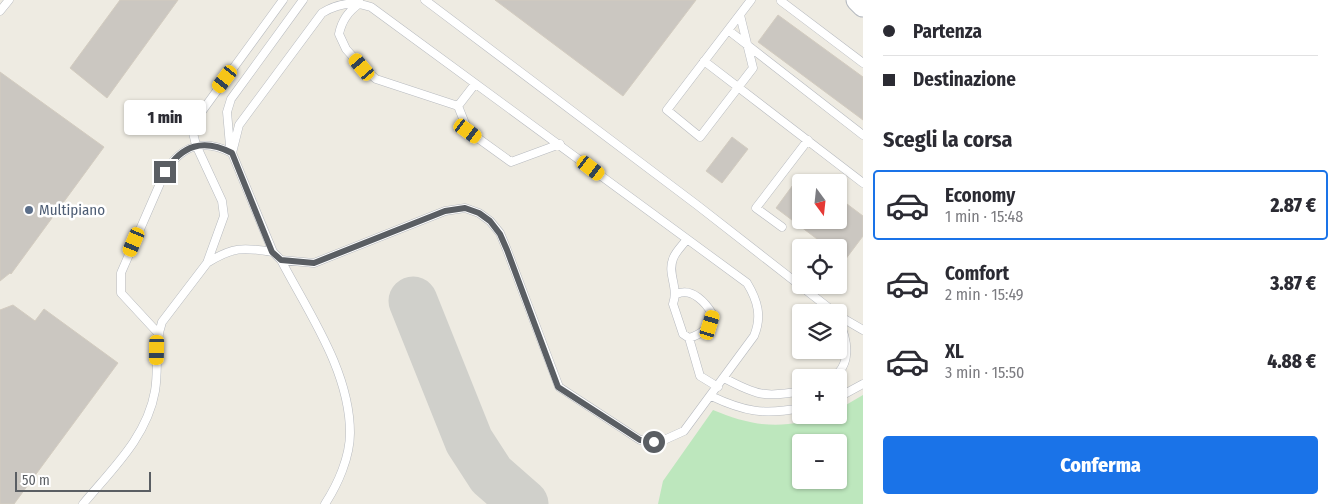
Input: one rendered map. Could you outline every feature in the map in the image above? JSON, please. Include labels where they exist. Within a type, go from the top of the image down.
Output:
[{"type":"main road","points":[[857,0],[863,6]]},
{"type":"lane","points":[[0,11],[9,0]]},
{"type":"lane","points":[[84,504],[141,433],[155,394],[158,333],[170,311],[206,263],[220,229],[223,208],[214,182],[196,145],[193,133],[200,113],[283,0]]},
{"type":"lane","points":[[303,0],[231,99],[227,126],[232,153],[272,252],[281,260],[326,346],[344,388],[350,433],[342,471],[325,504]]},
{"type":"lane","points":[[424,0],[697,205],[823,304]]},
{"type":"lane","points":[[740,15],[753,68],[700,137],[667,110],[751,0]]},
{"type":"lane","points":[[781,1],[863,63]]},
{"type":"lane","points":[[232,153],[239,125],[322,13],[339,5],[360,3],[371,7],[747,283],[758,306],[760,322],[754,336],[684,431],[673,438],[654,442],[640,440],[558,387],[500,234],[479,213],[465,208],[445,211],[314,263],[281,260]]},
{"type":"lane","points":[[360,3],[349,11],[341,23],[338,34],[346,49],[376,79],[458,106],[468,131],[511,162],[560,144]]},
{"type":"lane","points":[[728,30],[863,135]]},
{"type":"lane","points":[[704,61],[863,182]]},
{"type":"lane","points":[[458,106],[475,84]]},
{"type":"lane","points":[[782,227],[756,208],[808,140]]},
{"type":"lane","points":[[158,333],[121,293],[121,273],[172,160],[185,150],[196,145],[218,146],[232,153]]},
{"type":"lane","points":[[687,239],[672,260],[672,273],[676,294],[672,304],[683,334],[689,338],[700,376],[718,387]]},
{"type":"lane","points":[[206,263],[226,251],[238,248],[272,252]]},
{"type":"lane","points":[[676,294],[682,291],[693,294],[707,304],[713,315],[710,325],[699,335],[689,338]]},
{"type":"lane","points":[[847,321],[863,330]]},
{"type":"lane","points":[[724,378],[752,393],[779,395],[792,392]]},
{"type":"lane","points":[[847,393],[863,384]]},
{"type":"lane","points":[[710,396],[738,408],[774,413],[792,410]]},
{"type":"green space","points":[[863,395],[863,504],[658,504],[663,481],[713,410],[745,421],[778,425],[847,424],[847,404]]},
{"type":"building","points":[[120,0],[178,0],[107,98],[70,68]]},
{"type":"building","points":[[495,0],[696,0],[623,96]]},
{"type":"building","points":[[778,15],[863,77],[863,120],[758,42]]},
{"type":"building","name":"Multipiano","points":[[0,72],[104,147],[11,274],[0,281]]},
{"type":"building","points":[[732,137],[748,149],[722,183],[706,171]]},
{"type":"building","points":[[792,186],[792,220],[776,208]]},
{"type":"building","points":[[848,205],[863,216],[863,236],[847,257],[847,239],[817,239],[804,229],[848,229]]},
{"type":"building","points":[[13,305],[35,321],[44,309],[118,363],[14,504],[0,504],[0,310]]},
{"type":"taxiway","points":[[413,301],[469,441],[491,475],[524,504]]},
{"type":"place","name":"Multipiano","points":[[29,210]]},
{"type":"route","points":[[165,172],[172,160],[185,150],[196,145],[218,146],[232,153],[272,252],[281,260],[314,263],[445,211],[465,208],[479,213],[490,221],[500,234],[558,387],[626,432],[640,440],[654,442]]}]
